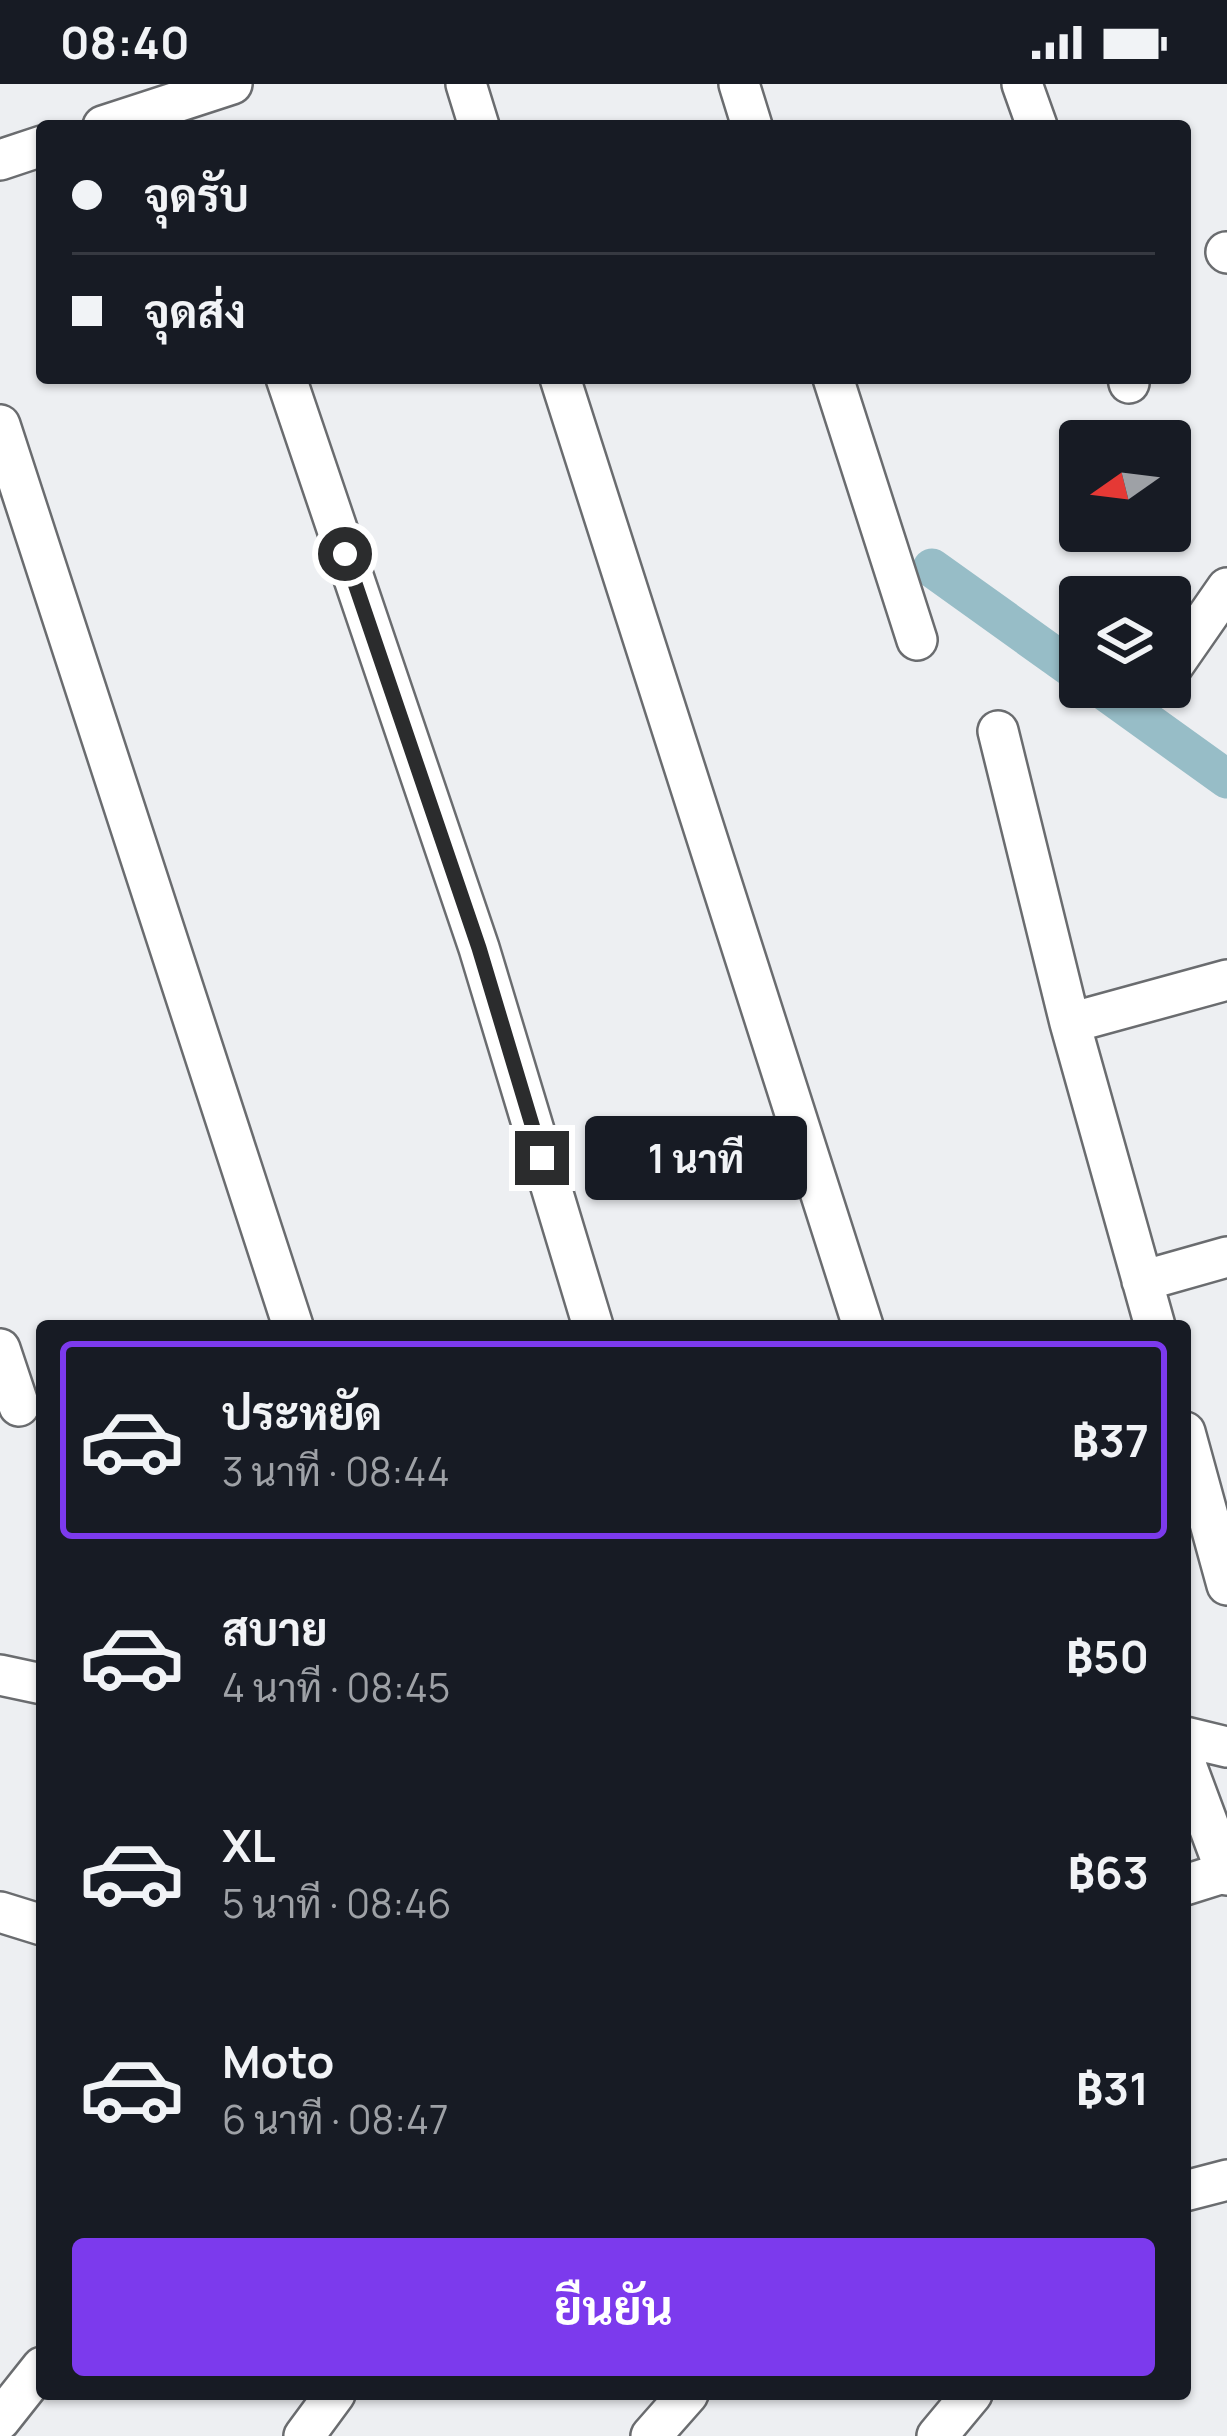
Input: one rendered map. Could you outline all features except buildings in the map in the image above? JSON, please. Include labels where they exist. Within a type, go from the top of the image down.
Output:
[{"type":"street","points":[[126,120],[193,102],[232,84]]},
{"type":"street","points":[[466,84],[477,120]]},
{"type":"street","points":[[739,84],[750,120]]},
{"type":"street","points":[[1022,84],[1035,120]]},
{"type":"street","points":[[0,160],[36,148]]},
{"type":"street","points":[[288,384],[479,948],[591,1320]]},
{"type":"street","points":[[562,384],[861,1320]]},
{"type":"street","points":[[835,384],[917,640]]},
{"type":"street","points":[[0,425],[291,1320]]},
{"type":"street","points":[[1191,640],[1227,588]]},
{"type":"street","points":[[998,731],[1070,1023],[1153,1320]]},
{"type":"street","points":[[1070,1023],[1227,980]]},
{"type":"street","points":[[1142,1281],[1227,1257]]},
{"type":"street","points":[[0,1349],[20,1406]]},
{"type":"street","points":[[1191,1445],[1216,1501],[1227,1586]]},
{"type":"street","points":[[0,1675],[36,1683]]},
{"type":"street","points":[[1191,1739],[1227,1747]]},
{"type":"street","points":[[1191,1778],[1226,1874],[1191,1883]]},
{"type":"street","points":[[0,1912],[36,1923]]},
{"type":"street","points":[[1191,2189],[1227,2180]]},
{"type":"street","points":[[0,2420],[36,2375]]},
{"type":"street","points":[[304,2436],[331,2400]]},
{"type":"street","points":[[652,2436],[683,2400]]},
{"type":"street","points":[[937,2436],[967,2400]]},
{"type":"waterway","points":[[932,568],[1059,659]]},
{"type":"waterway","points":[[1128,708],[1227,779]]},
{"type":"route","points":[[345,554],[479,948],[542,1158]]}]
